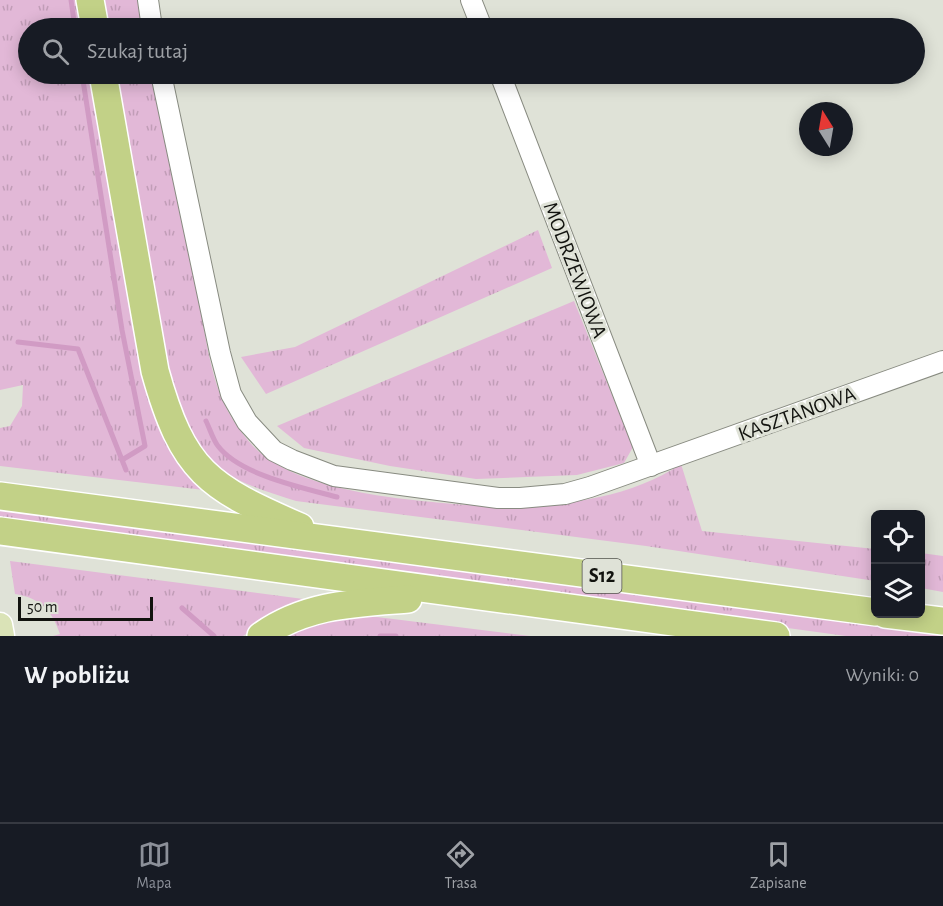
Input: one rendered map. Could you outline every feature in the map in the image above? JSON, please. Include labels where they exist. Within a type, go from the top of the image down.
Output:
[{"type":"highway","points":[[90,0],[93,18]]},
{"type":"highway","points":[[105,84],[155,371],[167,416],[180,442],[213,482],[239,501],[329,539]]},
{"type":"highway","name":"S12","points":[[0,496],[871,611]]},
{"type":"highway","name":"S12","points":[[0,531],[776,636]]},
{"type":"highway","points":[[261,636],[301,613],[326,606],[460,594]]},
{"type":"highway","points":[[918,618],[943,621]]},
{"type":"main road","points":[[0,625],[2,636]]},
{"type":"street","points":[[148,0],[151,18]]},
{"type":"street","points":[[471,0],[479,18]]},
{"type":"street","name":"KASZTANOWA","points":[[163,84],[225,376],[247,422],[274,451],[312,470],[334,476],[498,498],[565,494],[651,466],[943,361]]},
{"type":"street","name":"MODRZEWIOWA","points":[[504,84],[651,466]]},
{"type":"green space","points":[[0,0],[82,0],[85,18],[18,18],[18,84],[97,84],[147,376],[163,435],[186,474],[204,490],[0,466],[0,428],[10,426],[22,406],[23,385],[0,390]]},
{"type":"green space","points":[[100,0],[142,0],[145,18],[103,18]]},
{"type":"green space","points":[[115,84],[155,84],[214,376],[223,401],[236,425],[253,446],[271,461],[294,473],[348,490],[404,499],[482,506],[542,505],[601,497],[630,489],[681,464],[702,531],[871,549],[871,580],[646,546],[296,501],[254,487],[216,466],[197,443],[175,399],[170,394]]},
{"type":"green space","points":[[538,230],[552,268],[266,394],[241,357],[295,347]]},
{"type":"green space","points":[[574,301],[633,447],[624,463],[577,475],[476,479],[390,466],[304,448],[277,426]]},
{"type":"green space","points":[[0,507],[943,633],[943,636],[846,636],[0,520]]},
{"type":"green space","points":[[925,554],[943,556],[943,592],[925,589]]},
{"type":"green space","points":[[10,561],[311,600],[273,615],[243,636],[53,636],[60,634],[53,618],[44,606],[15,594]]},
{"type":"green space","points":[[369,616],[530,636],[285,636],[311,623]]},
{"type":"waterway","points":[[71,0],[74,18]]},
{"type":"waterway","points":[[84,84],[122,330],[145,446],[122,460]]},
{"type":"waterway","points":[[18,342],[78,349],[126,470]]},
{"type":"waterway","points":[[206,421],[218,446],[241,465],[290,485],[337,497]]},
{"type":"waterway","points":[[182,608],[214,636]]},
{"type":"waterway","points":[[380,636],[396,636]]}]
